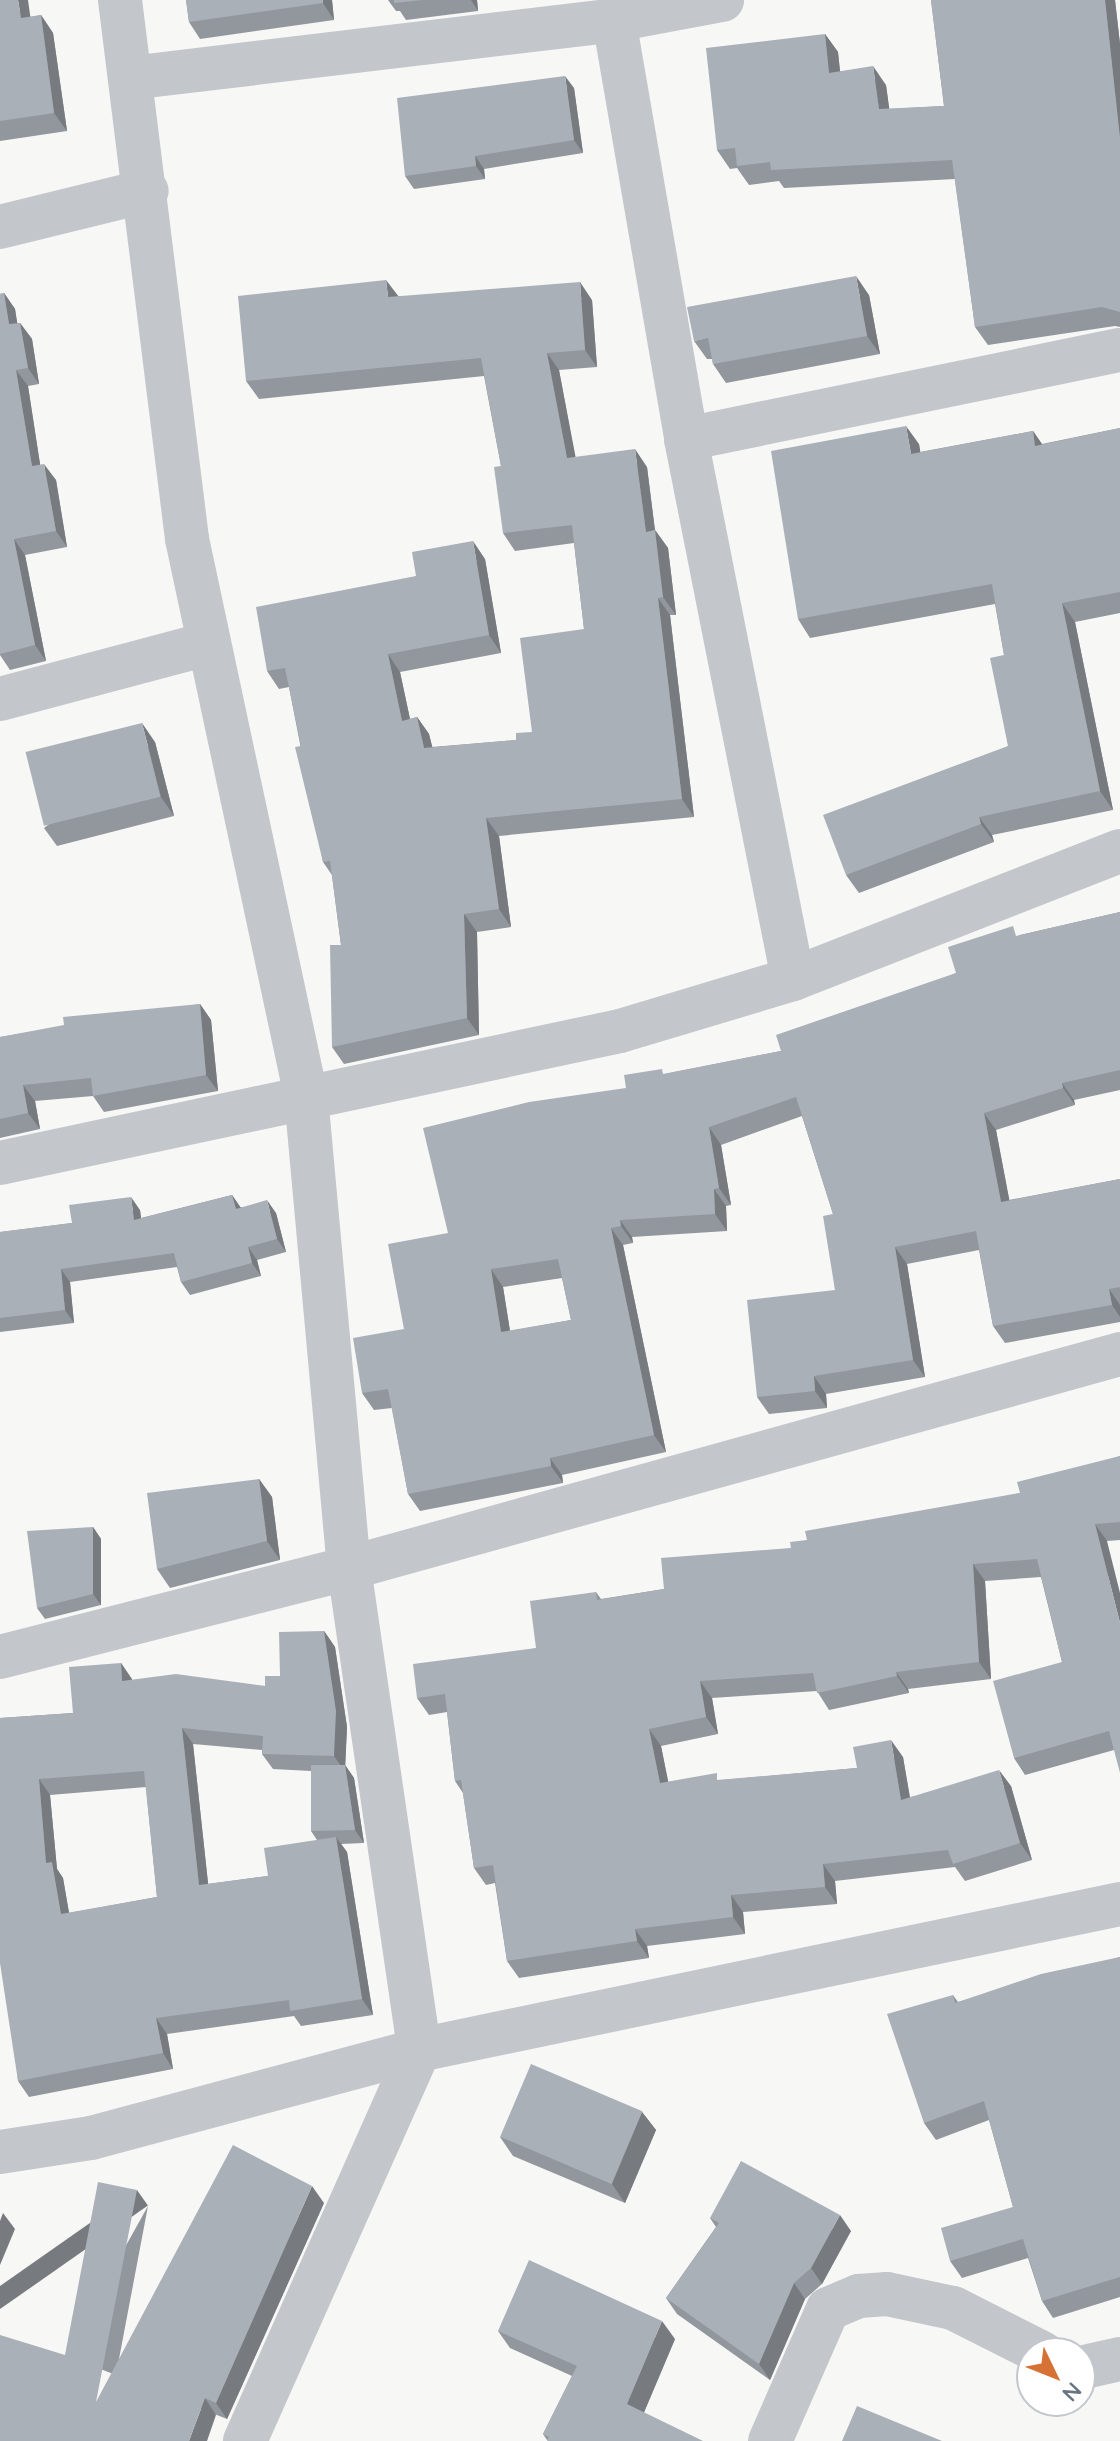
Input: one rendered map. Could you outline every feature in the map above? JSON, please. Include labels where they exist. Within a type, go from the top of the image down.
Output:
[{"type":"street","points":[[120,0],[147,191],[187,539],[306,1096],[349,1568],[419,2050],[245,2441]]},
{"type":"street","points":[[130,78],[614,20],[722,0]]},
{"type":"street","points":[[614,20],[686,439],[793,979]]},
{"type":"street","points":[[0,227],[147,191]]},
{"type":"street","points":[[686,439],[1120,350]]},
{"type":"street","points":[[0,699],[207,644]]},
{"type":"street","points":[[0,1163],[620,1031],[793,979],[1120,851]]},
{"type":"street","points":[[0,1657],[349,1568],[1120,1354]]},
{"type":"street","points":[[0,2152],[91,2138],[419,2050],[1120,1904]]},
{"type":"street","points":[[770,2441],[828,2309],[859,2296],[887,2294],[953,2308],[1016,2340]]},
{"type":"street","points":[[1096,2364],[1120,2359]]},
{"type":"building","points":[[0,0],[18,0],[21,18],[41,15],[54,113],[0,121]]},
{"type":"building","points":[[186,0],[323,0],[323,3],[189,22]]},
{"type":"building","points":[[394,0],[422,0],[394,3]]},
{"type":"building","points":[[931,0],[1105,0],[1120,138],[1120,312],[1102,307],[975,327],[952,160],[771,170],[770,162],[737,166],[735,148],[717,150],[706,48],[825,34],[829,73],[873,66],[879,109],[944,106]]},
{"type":"building","points":[[565,76],[574,140],[475,156],[476,166],[405,176],[397,98]]},
{"type":"building","points":[[856,276],[867,336],[713,364],[708,338],[694,341],[687,307]]},
{"type":"building","points":[[386,280],[388,297],[580,282],[585,350],[547,353],[567,458],[635,449],[646,532],[655,530],[663,597],[658,598],[682,799],[486,818],[499,909],[464,914],[467,1018],[332,1047],[330,945],[341,945],[330,861],[323,862],[295,747],[301,746],[285,668],[267,671],[256,607],[416,576],[412,552],[473,541],[489,635],[388,654],[402,721],[417,717],[424,748],[516,740],[516,733],[532,732],[520,638],[584,629],[572,525],[503,533],[494,467],[501,466],[481,358],[246,381],[238,296]]},
{"type":"building","points":[[4,293],[9,324],[20,323],[28,368],[16,370],[32,466],[44,464],[56,531],[14,539],[35,645],[0,654],[0,294]]},
{"type":"building","points":[[906,426],[911,454],[1033,431],[1035,446],[1120,428],[1120,592],[1062,603],[1100,791],[979,817],[981,824],[846,875],[823,815],[1008,746],[990,658],[1004,655],[992,584],[798,619],[771,451]]},
{"type":"building","points":[[142,723],[160,797],[44,826],[26,752]]},
{"type":"building","points":[[1120,912],[1120,1070],[1062,1083],[1063,1088],[984,1113],[1001,1202],[1120,1179],[1120,1287],[1109,1289],[1112,1305],[993,1326],[976,1231],[895,1247],[913,1360],[814,1376],[815,1391],[757,1397],[747,1300],[835,1290],[823,1216],[833,1214],[796,1097],[709,1127],[719,1188],[714,1189],[715,1214],[620,1220],[621,1226],[611,1228],[654,1435],[550,1458],[551,1466],[408,1494],[388,1389],[362,1393],[353,1338],[404,1329],[388,1244],[448,1233],[423,1128],[529,1102],[626,1088],[624,1075],[662,1069],[663,1074],[781,1051],[776,1035],[956,973],[948,947],[1013,926],[1016,936]],"holes":[[[558,1259],[571,1320],[501,1332],[491,1269]]]},
{"type":"building","points":[[200,1004],[206,1075],[93,1096],[91,1078],[23,1085],[28,1113],[0,1119],[0,1037],[64,1025],[63,1017]]},
{"type":"building","points":[[232,1195],[236,1209],[267,1200],[277,1239],[248,1247],[252,1263],[181,1282],[174,1253],[61,1269],[65,1310],[0,1318],[0,1232],[72,1223],[69,1205],[131,1197],[134,1220]]},
{"type":"building","points":[[1120,1456],[1120,1522],[1095,1524],[1120,1623],[1120,1773],[1109,1731],[1014,1758],[993,1681],[1062,1662],[1037,1559],[973,1564],[979,1662],[896,1672],[897,1676],[817,1693],[813,1673],[700,1681],[706,1717],[649,1729],[660,1783],[717,1773],[717,1780],[857,1768],[853,1747],[891,1740],[901,1800],[999,1770],[1020,1843],[953,1864],[948,1850],[823,1864],[825,1887],[731,1895],[733,1917],[635,1929],[637,1941],[507,1961],[493,1865],[474,1868],[461,1780],[455,1781],[445,1694],[417,1698],[413,1664],[536,1648],[530,1601],[596,1592],[597,1600],[664,1589],[661,1558],[791,1548],[790,1542],[807,1540],[805,1531],[1020,1493],[1017,1482]]},
{"type":"building","points":[[259,1479],[267,1541],[157,1569],[147,1493]]},
{"type":"building","points":[[93,1527],[93,1594],[37,1608],[27,1531]]},
{"type":"building","points":[[324,1631],[336,1711],[334,1756],[262,1754],[263,1736],[182,1728],[199,1885],[268,1876],[264,1848],[336,1837],[362,1999],[290,2011],[289,2000],[156,2018],[163,2053],[18,2081],[0,1963],[0,1718],[73,1713],[69,1667],[121,1663],[122,1681],[176,1674],[265,1686],[265,1676],[280,1676],[279,1632]],"holes":[[[144,1771],[157,1897],[61,1914],[52,1862],[46,1863],[39,1779]]]},
{"type":"building","points":[[311,1765],[345,1765],[355,1830],[311,1831]]},
{"type":"building","points":[[1120,1957],[1120,2277],[1042,2301],[1023,2239],[950,2261],[941,2228],[1013,2207],[984,2101],[924,2123],[887,2014],[953,1995],[955,2003],[1041,1974]]},
{"type":"building","points":[[531,2064],[642,2111],[612,2184],[500,2137]]},
{"type":"building","points":[[233,2145],[312,2186],[216,2403],[205,2398],[189,2441],[0,2441],[0,2335],[65,2355],[98,2182],[137,2190],[96,2402]]},
{"type":"building","points":[[741,2161],[840,2215],[811,2268],[794,2283],[759,2364],[666,2298],[719,2223],[710,2218]]},
{"type":"building","points":[[529,2260],[662,2321],[627,2404],[703,2441],[547,2441],[549,2437],[543,2434],[577,2366],[498,2331]]},
{"type":"building","points":[[857,2406],[942,2441],[842,2441]]}]
